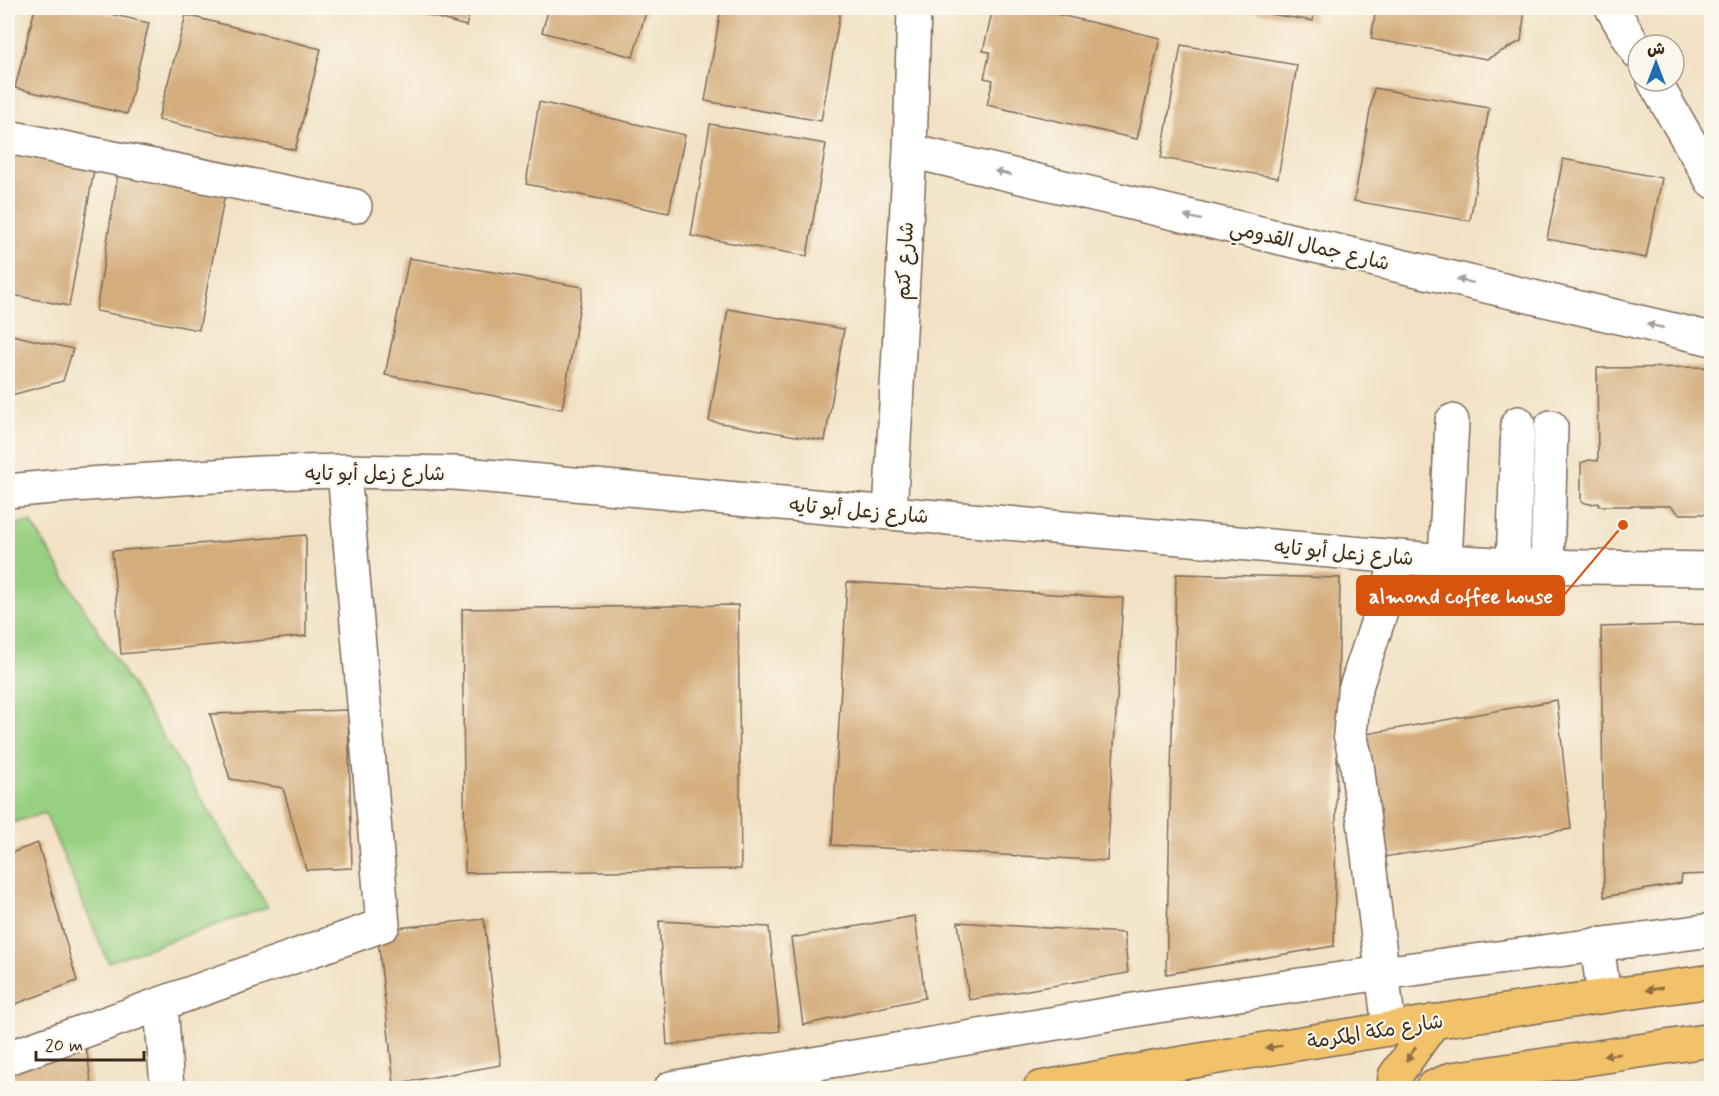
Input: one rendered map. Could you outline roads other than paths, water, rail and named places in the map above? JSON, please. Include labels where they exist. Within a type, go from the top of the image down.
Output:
[{"type":"main road","name":"شارع مكة المكرمة","points":[[1040,1089],[1389,1028],[1712,981]]},
{"type":"main road","points":[[1394,1089],[1395,1076],[1434,1021]]},
{"type":"main road","points":[[1432,1089],[1452,1079],[1712,1040]]},
{"type":"street","name":"شارع كتم","points":[[890,513],[910,151],[914,8]]},
{"type":"street","points":[[1612,8],[1626,33]]},
{"type":"street","points":[[1661,93],[1712,181]]},
{"type":"street","points":[[8,136],[355,206]]},
{"type":"street","name":"شارع جمال القدومي","points":[[910,151],[1712,339]]},
{"type":"street","points":[[1445,561],[1452,421]]},
{"type":"street","points":[[1514,565],[1518,423]]},
{"type":"street","points":[[1547,565],[1551,427]]},
{"type":"street","points":[[8,1058],[383,925],[344,471]]},
{"type":"street","name":"شارع زعل أبو تايه","points":[[8,491],[261,472],[454,473],[1445,561],[1514,565],[1712,569]]},
{"type":"street","points":[[1389,1028],[1357,764],[1350,734],[1354,693],[1399,557]]},
{"type":"street","points":[[671,1089],[807,1077],[1157,1006],[1382,973],[1712,930]]},
{"type":"street","points":[[1597,944],[1604,996]]},
{"type":"street","points":[[160,1004],[166,1089]]},
{"type":"place","name":"almond coffee house","points":[[1623,525]]}]
